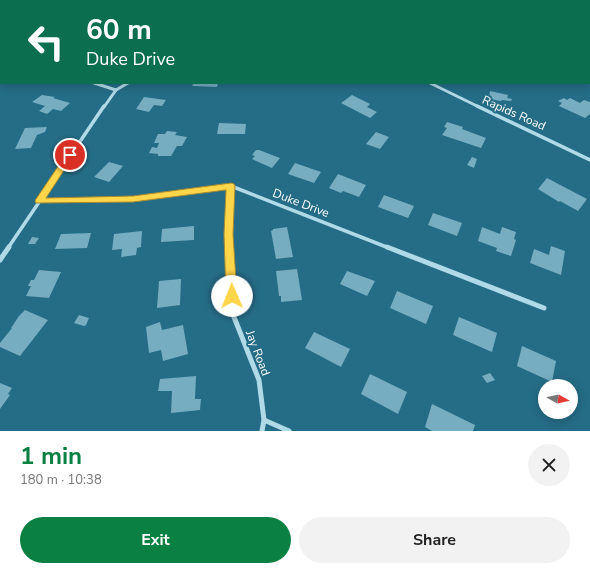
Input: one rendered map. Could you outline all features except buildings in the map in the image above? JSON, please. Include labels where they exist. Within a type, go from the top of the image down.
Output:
[{"type":"street","points":[[97,84],[116,90]]},
{"type":"street","points":[[0,260],[116,90],[126,84]]},
{"type":"street","name":"Rapids Road","points":[[432,84],[459,98],[555,141],[590,160]]},
{"type":"street","name":"Duke Drive","points":[[39,201],[133,199],[231,186],[544,308]]},
{"type":"street","name":"Jay Road","points":[[231,186],[228,234],[232,312],[259,380],[264,420],[262,431]]},
{"type":"street","points":[[264,420],[289,431]]},
{"type":"route","points":[[70,155],[39,201],[133,199],[231,186],[228,234],[232,296]]}]
